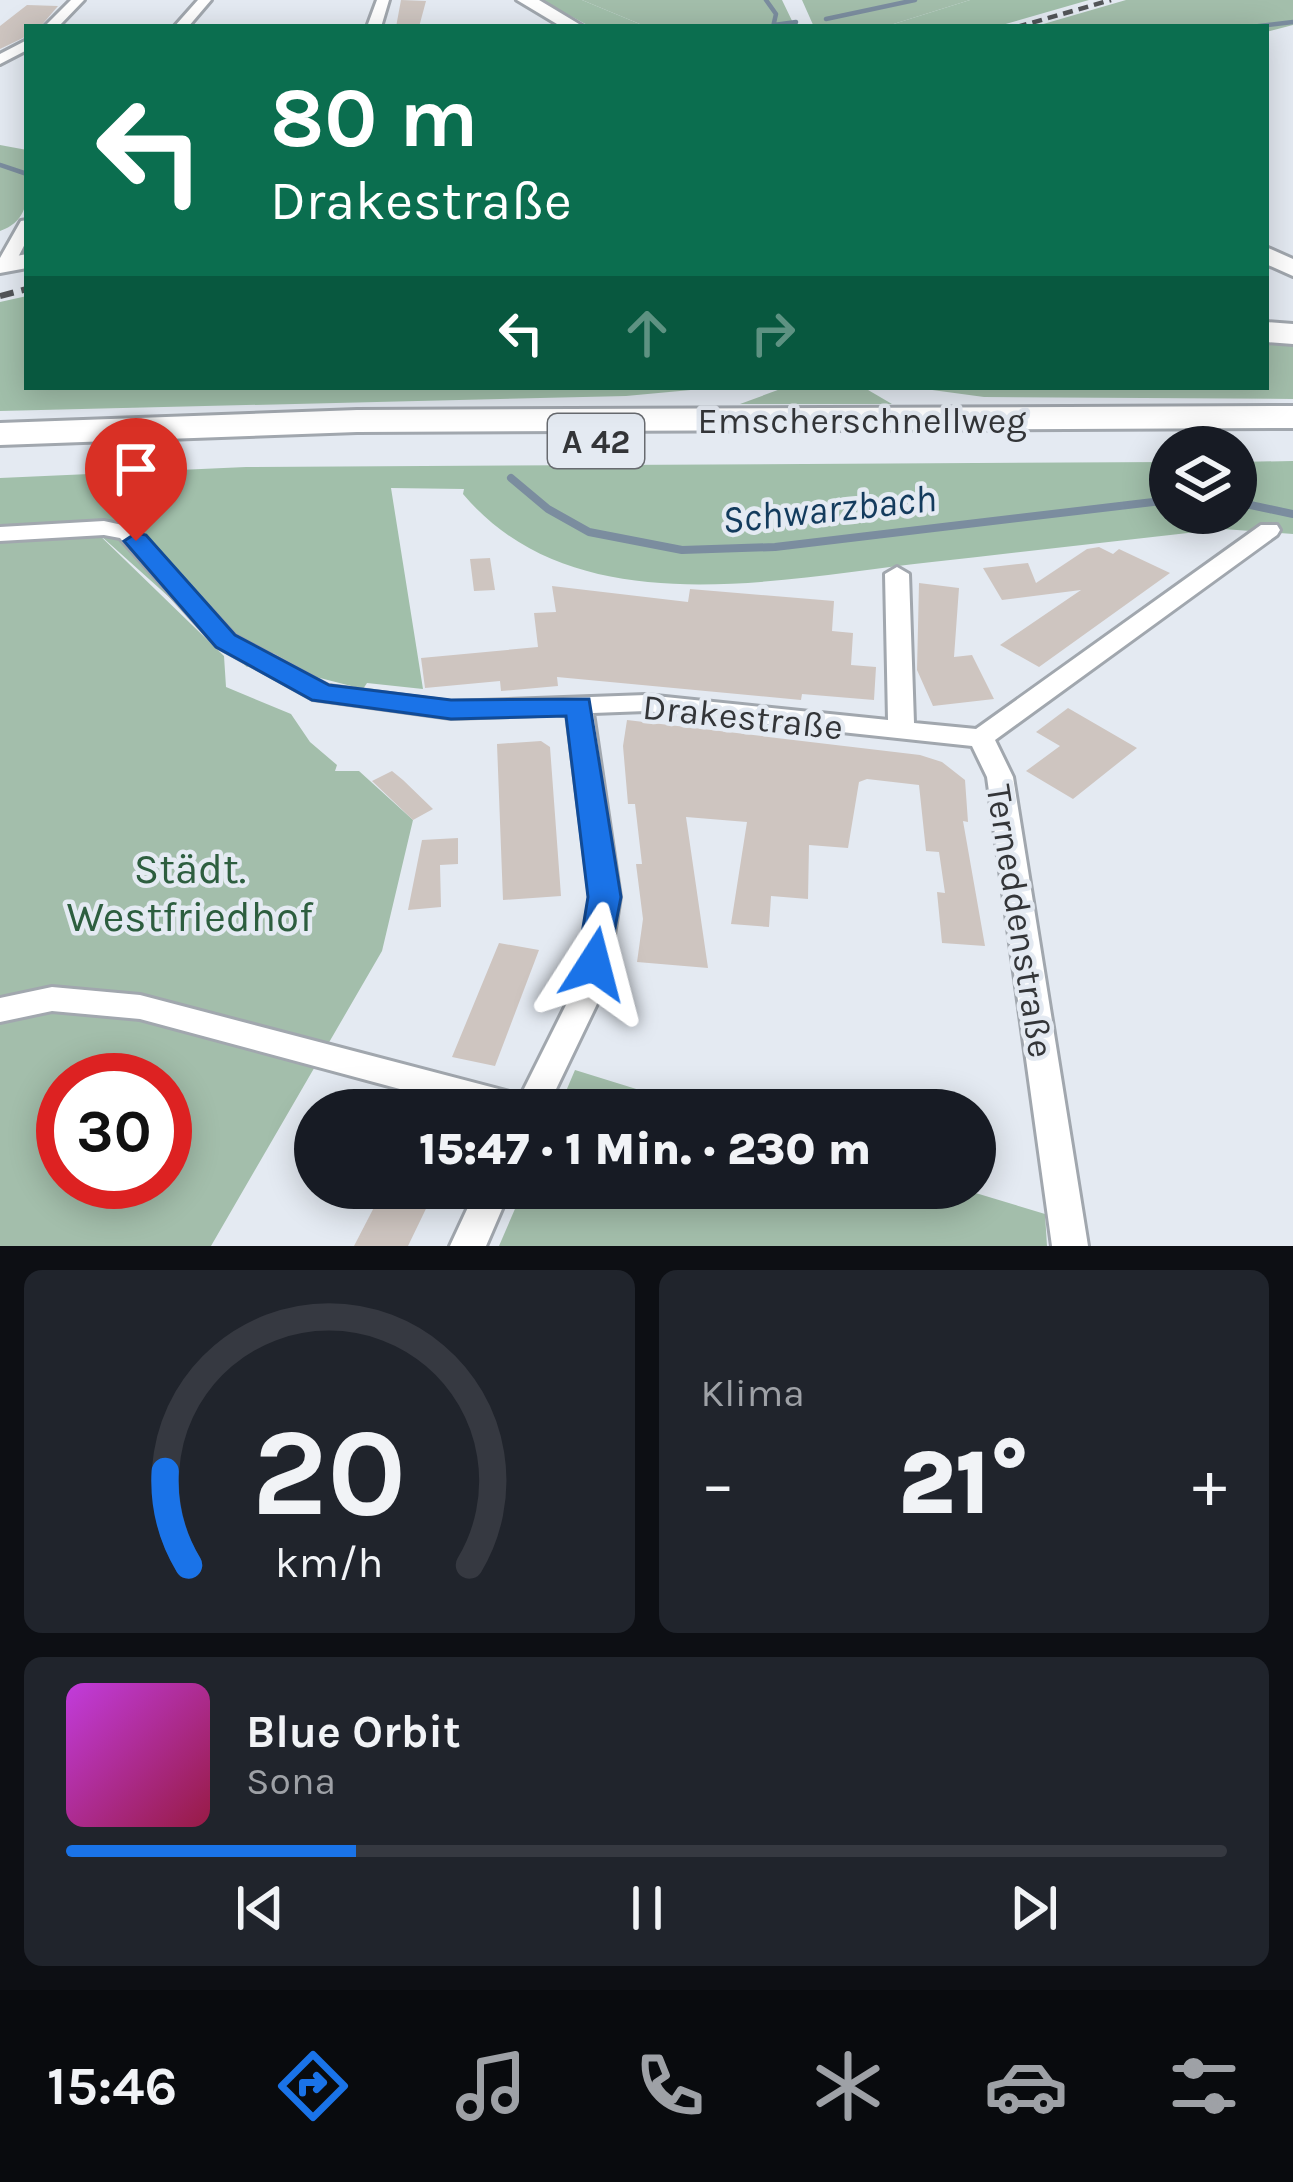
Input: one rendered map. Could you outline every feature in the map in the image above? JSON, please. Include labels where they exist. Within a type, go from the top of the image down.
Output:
[{"type":"highway","points":[[357,421],[433,413],[698,406],[752,390]]},
{"type":"highway","points":[[894,390],[922,398],[1131,418]]},
{"type":"highway","name":"Emscherschnellweg","points":[[0,434],[357,421],[1293,417]]},
{"type":"highway","name":"Emscherschnellweg","points":[[0,454],[421,442],[1293,438]]},
{"type":"street","points":[[54,24],[78,0]]},
{"type":"street","points":[[184,24],[206,0]]},
{"type":"street","points":[[526,0],[570,24]]},
{"type":"street","name":"Drakestraße","points":[[0,534],[104,528],[128,533],[226,641],[322,693],[451,710],[646,704],[981,738]]},
{"type":"street","name":"Terneddenstraße","points":[[1070,1246],[1000,777],[981,738],[1269,530]]},
{"type":"street","name":"Drakestraße","points":[[897,574],[901,732]]},
{"type":"street","points":[[539,1089],[591,985],[605,897],[579,706]]},
{"type":"street","points":[[0,1010],[52,999],[140,1006],[450,1089]]},
{"type":"street","points":[[468,1246],[485,1209]]},
{"type":"green space","points":[[541,0],[582,0],[640,24],[585,24]]},
{"type":"green space","points":[[582,0],[782,0],[794,24],[640,24]]},
{"type":"green space","points":[[802,0],[970,0],[894,24],[813,24]]},
{"type":"green space","points":[[970,0],[1089,0],[1005,24],[894,24]]},
{"type":"green space","points":[[1126,0],[1293,0],[1293,25],[1269,31],[1269,24],[1043,24]]},
{"type":"green space","points":[[0,145],[24,149],[24,209],[0,231]]},
{"type":"green space","points":[[24,297],[24,390],[691,390],[626,396],[0,411],[0,302]]},
{"type":"green space","points":[[1269,336],[1293,337],[1293,399],[984,397],[932,390],[1269,390]]},
{"type":"green space","points":[[778,390],[868,390],[892,404],[740,404]]},
{"type":"green space","points":[[1293,461],[1293,534],[1257,531],[1257,462]]},
{"type":"green space","points":[[1149,462],[1149,534],[1179,534],[811,577],[684,584],[622,579],[563,563],[509,536],[463,494],[464,489],[391,488],[423,689],[367,683],[363,689],[316,677],[273,653],[247,667],[91,527],[0,532],[0,478],[246,467]]},
{"type":"green space","name":"Städt. Westfriedhof","points":[[91,527],[224,656],[226,687],[291,714],[310,742],[337,765],[335,771],[359,771],[413,820],[382,951],[302,1089],[294,1089],[294,1103],[211,1246],[0,1246],[0,532]]},
{"type":"green space","points":[[575,1070],[636,1089],[567,1089]]},
{"type":"green space","points":[[996,1199],[1045,1214],[1047,1246],[499,1246],[515,1209],[996,1209]]},
{"type":"building","points":[[401,0],[426,1],[420,24],[397,24]]},
{"type":"building","points":[[27,5],[58,6],[43,24],[24,24],[24,37],[0,49],[0,26]]},
{"type":"building","points":[[1099,547],[1113,554],[1119,549],[1170,573],[1039,667],[1000,645],[1081,590],[1002,600],[983,568],[1028,563],[1036,583],[1087,549]]},
{"type":"building","points":[[490,558],[495,590],[474,591],[470,559]]},
{"type":"building","points":[[919,583],[959,588],[954,657],[972,655],[994,699],[933,706],[917,670]]},
{"type":"building","points":[[552,586],[688,602],[690,589],[834,601],[832,631],[853,633],[851,665],[876,667],[874,700],[802,694],[801,700],[557,677],[558,686],[501,691],[500,681],[425,688],[421,658],[538,647],[534,613],[556,612]]},
{"type":"building","points":[[1068,708],[1137,748],[1073,799],[1026,771],[1060,746],[1036,732]]},
{"type":"building","points":[[627,720],[920,755],[942,762],[965,780],[968,822],[963,821],[985,946],[942,943],[937,892],[945,893],[939,852],[926,851],[919,785],[867,779],[859,782],[848,848],[809,845],[808,899],[771,896],[769,927],[731,924],[747,822],[686,817],[708,968],[637,962],[643,919],[636,864],[642,864],[635,804],[628,804],[623,746]]},
{"type":"building","points":[[541,741],[550,747],[561,896],[503,900],[497,744]]},
{"type":"building","points":[[392,771],[433,809],[413,820],[372,781]]},
{"type":"building","points":[[458,838],[458,864],[440,865],[441,907],[408,910],[422,840]]},
{"type":"building","points":[[499,943],[539,950],[495,1066],[452,1057]]},
{"type":"building","points":[[373,1209],[426,1209],[408,1246],[354,1246]]},
{"type":"waterway","points":[[766,0],[776,14],[774,24]]},
{"type":"waterway","points":[[826,19],[915,0]]},
{"type":"waterway","points":[[781,24],[796,22]]},
{"type":"waterway","points":[[1269,25],[1293,22]]},
{"type":"waterway","name":"Schwarzbach","points":[[0,165],[24,173]]},
{"type":"waterway","name":"Schwarzbach","points":[[511,478],[548,509],[589,532],[682,550],[775,547],[1149,502]]},
{"type":"waterway","name":"Schwarzbach","points":[[1257,506],[1293,514]]},
{"type":"railway","points":[[1027,24],[1111,0]]},
{"type":"railway","points":[[0,296],[24,290]]},
{"type":"route","points":[[136,541],[226,641],[257,662],[322,693],[451,710],[579,706],[605,897],[594,964]]}]
